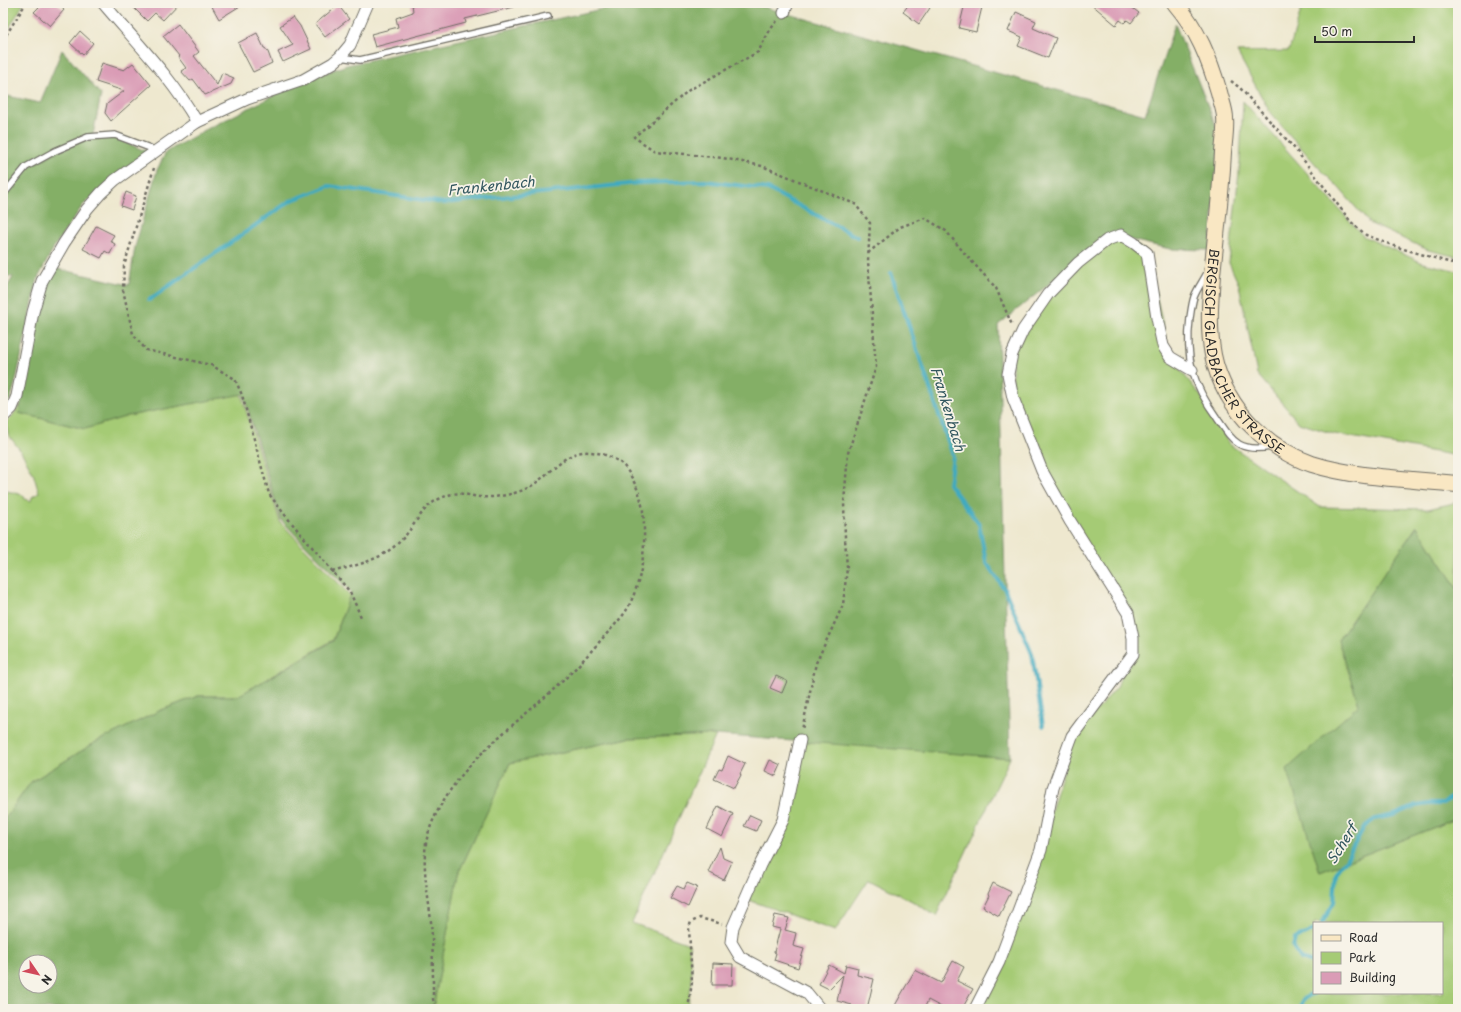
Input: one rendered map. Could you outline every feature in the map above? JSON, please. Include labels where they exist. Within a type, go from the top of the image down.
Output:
[{"type":"main road","name":"BERGISCH GLADBACHER STRASSE","points":[[1175,3],[1192,25],[1205,49],[1225,117],[1222,185],[1213,262],[1210,328],[1213,357],[1232,401],[1239,412],[1259,433],[1276,446],[1301,460],[1330,469],[1368,475],[1458,484]]},
{"type":"street","points":[[103,3],[155,63],[190,108],[197,122]]},
{"type":"street","points":[[3,417],[12,408],[17,396],[33,312],[42,282],[55,258],[88,209],[101,193],[115,180],[197,122],[247,99],[303,80],[333,63],[350,45],[368,3]]},
{"type":"street","points":[[975,1009],[999,962],[1041,850],[1053,788],[1072,736],[1133,654],[1133,638],[1128,614],[1070,521],[1042,471],[1012,398],[1008,374],[1012,354],[1022,330],[1048,294],[1078,263],[1107,240],[1121,234],[1147,253],[1163,346],[1170,357],[1192,370]]},
{"type":"street","points":[[800,740],[783,820],[760,864],[732,927],[731,942],[740,957],[807,993],[820,1009]]},
{"type":"lane","points":[[340,57],[360,60],[548,16]]},
{"type":"lane","points":[[3,195],[26,167],[55,151],[88,137],[115,135],[150,148],[156,152]]},
{"type":"lane","points":[[1213,262],[1194,297],[1189,326],[1189,349],[1192,370],[1204,400],[1232,440],[1249,448],[1276,446]]},
{"type":"path","points":[[3,40],[26,3]]},
{"type":"path","points":[[786,8],[770,30],[758,52],[689,90],[634,137],[655,151],[723,158],[762,166],[855,204],[870,223],[868,253],[876,368],[848,453],[844,503],[847,568],[843,605],[816,663],[800,740]]},
{"type":"path","points":[[1230,85],[1228,78],[1240,88],[1295,149],[1351,222],[1366,235],[1397,247],[1458,265]]},
{"type":"path","points":[[156,152],[158,157],[124,266],[123,290],[133,334],[146,350],[211,365],[234,379],[242,395],[269,494],[350,592],[361,617]]},
{"type":"path","points":[[868,253],[900,227],[925,218],[946,231],[996,288],[1011,322],[1017,343]]},
{"type":"path","points":[[332,572],[369,562],[391,550],[406,536],[423,510],[438,499],[458,492],[482,497],[504,496],[525,490],[566,457],[583,452],[604,454],[624,466],[636,486],[644,510],[645,544],[640,578],[625,611],[586,658],[560,684],[470,765],[445,796],[431,824],[424,856],[426,892],[431,922],[433,999],[435,1009]]},
{"type":"path","points":[[688,1009],[692,982],[689,928],[691,922],[700,918],[732,927]]},
{"type":"green space","points":[[3,3],[24,3],[3,38]]},
{"type":"green space","points":[[629,3],[750,3],[1145,115],[1175,24],[1220,136],[1210,250],[1170,249],[1110,235],[998,325],[1010,758],[716,735],[629,738],[510,763],[458,874],[433,1009],[3,1009],[3,821],[31,782],[96,742],[159,711],[198,696],[238,696],[333,641],[351,592],[281,520],[243,394],[128,416],[85,429],[19,413],[38,321],[48,282],[54,268],[129,285],[135,247],[157,170],[166,152],[205,130],[305,80],[347,65]]},
{"type":"green space","points":[[1303,3],[1458,3],[1458,257],[1428,250],[1369,223],[1271,114],[1237,52],[1289,51]]},
{"type":"green space","points":[[62,50],[101,95],[93,135],[26,167],[3,194],[3,95],[40,103]]},
{"type":"green space","points":[[1243,101],[1363,236],[1423,263],[1458,271],[1458,456],[1334,434],[1299,423],[1257,374],[1239,285],[1229,263],[1240,163]]},
{"type":"green space","points":[[88,138],[115,138],[148,152],[83,205],[54,247],[38,278],[16,380],[10,400],[3,407],[3,294],[13,277],[3,275],[3,196],[27,168]]},
{"type":"green space","points":[[1107,240],[1134,243],[1147,253],[1170,357],[1204,400],[1229,444],[1320,507],[1428,509],[1458,502],[1458,590],[1417,526],[1338,640],[1359,705],[1288,769],[1320,872],[1458,818],[1458,1009],[977,1009],[1019,915],[1074,737],[1117,687],[1135,637],[1107,578],[1070,521],[1013,398],[1012,354],[1048,294]]},
{"type":"green space","points":[[241,394],[280,522],[350,595],[333,640],[238,696],[198,696],[159,711],[96,742],[31,782],[3,821],[3,484],[7,491],[23,495],[25,499],[31,501],[32,497],[39,493],[33,473],[22,453],[8,434],[6,422],[20,405],[19,413],[85,429],[128,416]]},
{"type":"green space","points":[[1417,526],[1458,590],[1458,818],[1320,872],[1287,769],[1359,705],[1338,640]]},
{"type":"green space","points":[[716,735],[632,923],[689,944],[692,982],[687,1009],[433,1009],[458,874],[510,763],[629,738]]},
{"type":"green space","points":[[800,740],[1010,758],[936,916],[912,901],[869,879],[835,931],[746,899],[783,820]]},
{"type":"building","points":[[43,3],[57,3],[64,10],[50,26],[34,12]]},
{"type":"building","points":[[129,3],[145,3],[151,8],[156,3],[179,3],[163,20],[155,13],[147,21]]},
{"type":"building","points":[[210,3],[245,3],[219,19]]},
{"type":"building","points":[[412,3],[513,3],[514,7],[465,19],[466,23],[375,47],[371,34],[398,27],[396,18],[413,12]]},
{"type":"building","points":[[910,3],[923,3],[930,8],[919,24],[903,12]]},
{"type":"building","points":[[965,3],[983,3],[976,32],[959,28]]},
{"type":"building","points":[[1090,3],[1126,3],[1139,13],[1131,23],[1127,20],[1124,23],[1120,20],[1116,25]]},
{"type":"building","points":[[338,5],[349,19],[325,37],[315,24]]},
{"type":"building","points":[[1016,12],[1036,21],[1033,28],[1056,38],[1048,58],[1018,46],[1022,37],[1008,31]]},
{"type":"building","points":[[293,17],[300,26],[311,49],[283,62],[278,52],[293,45],[280,26]]},
{"type":"building","points":[[178,24],[199,52],[194,56],[217,85],[222,73],[234,78],[231,84],[205,95],[193,79],[190,81],[181,71],[186,68],[178,57],[179,56],[163,36]]},
{"type":"building","points":[[80,31],[93,43],[83,55],[70,43]]},
{"type":"building","points":[[257,33],[264,48],[268,52],[272,63],[253,72],[238,43]]},
{"type":"building","points":[[102,63],[124,70],[133,63],[151,85],[111,121],[105,113],[107,104],[124,91],[96,82]]},
{"type":"building","points":[[126,192],[136,196],[132,210],[121,206]]},
{"type":"building","points":[[96,226],[114,235],[110,241],[115,244],[110,254],[105,251],[101,258],[83,249]]},
{"type":"building","points":[[776,676],[787,681],[782,693],[770,688]]},
{"type":"building","points":[[728,756],[745,764],[734,788],[714,779],[719,769],[722,770]]},
{"type":"building","points":[[770,760],[781,765],[776,776],[765,771]]},
{"type":"building","points":[[718,806],[733,814],[722,837],[707,829]]},
{"type":"building","points":[[750,815],[761,820],[756,831],[744,826]]},
{"type":"building","points":[[720,847],[723,858],[732,862],[724,880],[708,872]]},
{"type":"building","points":[[687,883],[697,887],[688,907],[670,898],[677,886],[684,889]]},
{"type":"building","points":[[993,883],[1011,892],[999,916],[983,907]]},
{"type":"building","points":[[775,915],[789,918],[785,930],[796,933],[793,946],[804,949],[798,968],[774,960],[776,953],[774,952],[780,929],[772,927]]},
{"type":"building","points":[[953,961],[964,967],[957,981],[973,989],[962,1009],[945,1009],[928,1000],[924,1009],[893,1009],[915,970],[941,983]]},
{"type":"building","points":[[713,963],[733,964],[732,985],[712,985]]},
{"type":"building","points":[[829,965],[844,973],[846,965],[858,968],[857,975],[874,979],[867,1009],[850,1009],[852,1005],[837,1001],[843,975],[829,989],[819,984]]},
{"type":"waterway","name":"Frankenbach","points":[[149,300],[290,201],[329,186],[444,203],[638,183],[705,181],[768,189],[857,237]]},
{"type":"waterway","name":"Frankenbach","points":[[891,273],[953,456],[949,484],[979,524],[986,562],[1005,590],[1032,654],[1043,726]]},
{"type":"waterway","name":"Scherf","points":[[1323,922],[1334,902],[1336,873],[1346,860],[1364,827],[1375,819],[1394,815],[1416,806],[1443,804],[1458,792]]},
{"type":"waterway","name":"Scherf","points":[[1313,930],[1295,939],[1293,947],[1301,959],[1313,963]]},
{"type":"waterway","name":"Scherf","points":[[1301,1009],[1303,999],[1313,994]]}]
